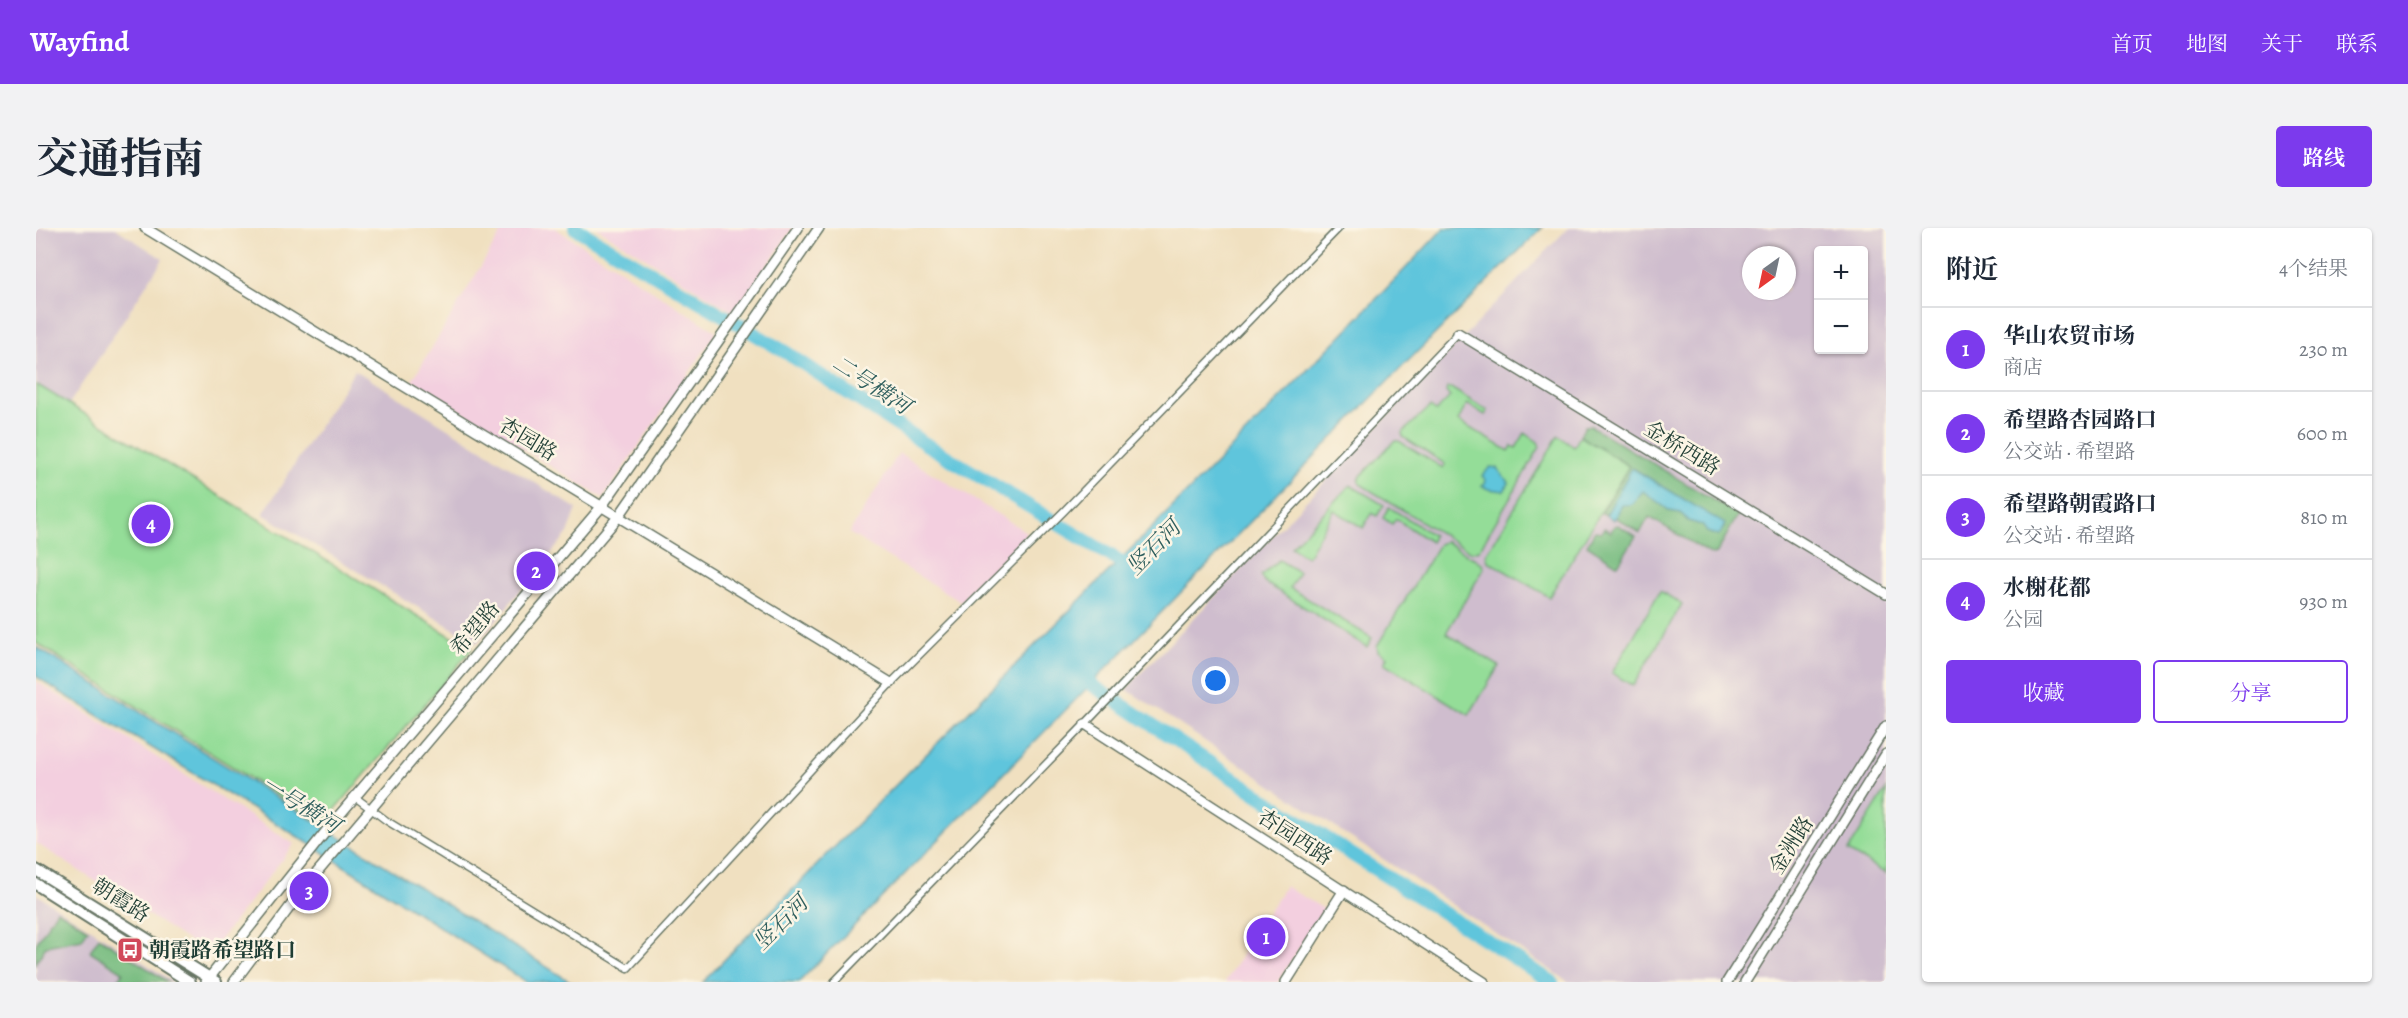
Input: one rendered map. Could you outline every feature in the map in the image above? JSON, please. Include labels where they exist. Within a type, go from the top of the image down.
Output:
[{"type":"main road","name":"杏园路","points":[[146,228],[891,682]]},
{"type":"main road","name":"希望路","points":[[210,981],[331,825],[602,506],[798,228]]},
{"type":"main road","name":"希望路","points":[[234,982],[304,888],[619,516],[819,228]]},
{"type":"main road","name":"金桥西路","points":[[1458,333],[1886,594]]},
{"type":"main road","name":"杏园西路","points":[[1085,724],[1484,982]]},
{"type":"main road","name":"金洲路","points":[[1727,982],[1886,726]]},
{"type":"main road","name":"金洲路","points":[[1745,982],[1886,754]]},
{"type":"main road","name":"朝霞路","points":[[36,870],[210,981]]},
{"type":"main road","name":"朝霞路","points":[[36,884],[190,982]]},
{"type":"main road","points":[[1286,982],[1344,890]]},
{"type":"street","points":[[355,797],[372,810],[628,968],[891,682],[1064,511],[1340,228]]},
{"type":"street","points":[[834,982],[1085,724],[1458,333]]},
{"type":"shaded area","points":[[36,228],[115,228],[163,259],[69,404],[36,384]]},
{"type":"shaded area","points":[[504,228],[555,228],[717,332],[603,498],[412,381]]},
{"type":"shaded area","points":[[597,228],[793,228],[735,313]]},
{"type":"shaded area","points":[[1568,228],[1886,228],[1886,982],[1569,982],[1126,689]]},
{"type":"shaded area","points":[[355,370],[577,509],[568,533],[477,643],[263,514]]},
{"type":"shaded area","points":[[899,453],[1028,533],[961,602],[849,533]]},
{"type":"shaded area","points":[[36,681],[294,844],[209,954],[36,843]]},
{"type":"shaded area","points":[[1285,886],[1324,909],[1278,982],[1225,982]]},
{"type":"shaded area","points":[[36,894],[174,982],[36,982]]},
{"type":"green space","points":[[36,384],[472,649],[323,824],[36,643]]},
{"type":"green space","points":[[1447,388],[1451,388],[1488,411],[1485,415],[1467,404],[1458,421],[1509,451],[1512,446],[1516,448],[1525,433],[1538,442],[1540,447],[1479,550],[1471,552],[1360,484],[1358,479],[1394,441],[1399,441],[1443,468],[1445,464],[1403,437],[1402,433],[1430,407],[1436,411],[1450,397],[1446,392]]},
{"type":"green space","points":[[1585,426],[1591,426],[1738,515],[1716,554],[1712,555],[1649,517],[1640,533],[1615,517],[1622,505],[1643,491],[1670,511],[1681,513],[1688,521],[1702,525],[1707,532],[1715,535],[1725,527],[1724,524],[1633,468],[1606,515],[1602,513],[1629,466],[1580,436]]},
{"type":"green space","points":[[1558,436],[1574,447],[1580,436],[1629,466],[1549,597],[1488,561],[1486,555]]},
{"type":"green space","points":[[1350,485],[1384,505],[1377,516],[1372,513],[1363,528],[1334,510],[1307,557],[1291,547]]},
{"type":"green space","points":[[1389,507],[1433,535],[1431,542],[1396,519],[1392,524],[1383,518]]},
{"type":"green space","points":[[1618,525],[1636,536],[1618,565],[1587,545],[1595,531],[1601,532],[1604,528],[1611,532],[1614,526]]},
{"type":"green space","points":[[1445,541],[1483,564],[1484,568],[1446,633],[1499,666],[1469,715],[1384,663],[1387,657],[1378,651],[1377,646],[1439,544]]},
{"type":"green space","points":[[1279,560],[1299,572],[1290,588],[1372,638],[1367,647],[1264,582],[1261,576]]},
{"type":"green space","points":[[1660,591],[1682,604],[1633,686],[1612,673]]},
{"type":"green space","points":[[1886,790],[1886,874],[1848,851]]},
{"type":"green space","points":[[57,910],[88,929],[82,939],[46,946],[36,963],[36,944]]},
{"type":"green space","points":[[99,937],[168,982],[117,982],[123,972],[90,951]]},
{"type":"water","name":"竖石河","points":[[1444,228],[1542,228],[1405,364],[799,982],[703,982],[1260,418]]},
{"type":"water","points":[[1490,467],[1497,468],[1509,483],[1504,491],[1482,486],[1486,480],[1482,476]]},
{"type":"water","points":[[1632,468],[1725,524],[1719,536],[1707,532],[1702,525],[1688,521],[1681,513],[1670,511],[1643,491],[1631,505],[1622,505],[1614,520],[1606,515]]},
{"type":"water","points":[[36,647],[571,982],[526,982],[300,838],[60,692],[36,676]]},
{"type":"waterway","name":"二号横河","points":[[575,228],[787,353],[924,443],[1133,569]]},
{"type":"waterway","points":[[1077,675],[1260,796],[1552,982]]},
{"type":"place","name":"水榭花都","points":[[151,524]]},
{"type":"place","name":"希望路杏园路口","points":[[536,571]]},
{"type":"place","name":"希望路朝霞路口","points":[[309,891]]},
{"type":"place","name":"华山农贸市场","points":[[1266,937]]},
{"type":"place","name":"朝霞路希望路口","points":[[130,950]]},
{"type":"water label","name":"一号横河","points":[[301,804]]}]
